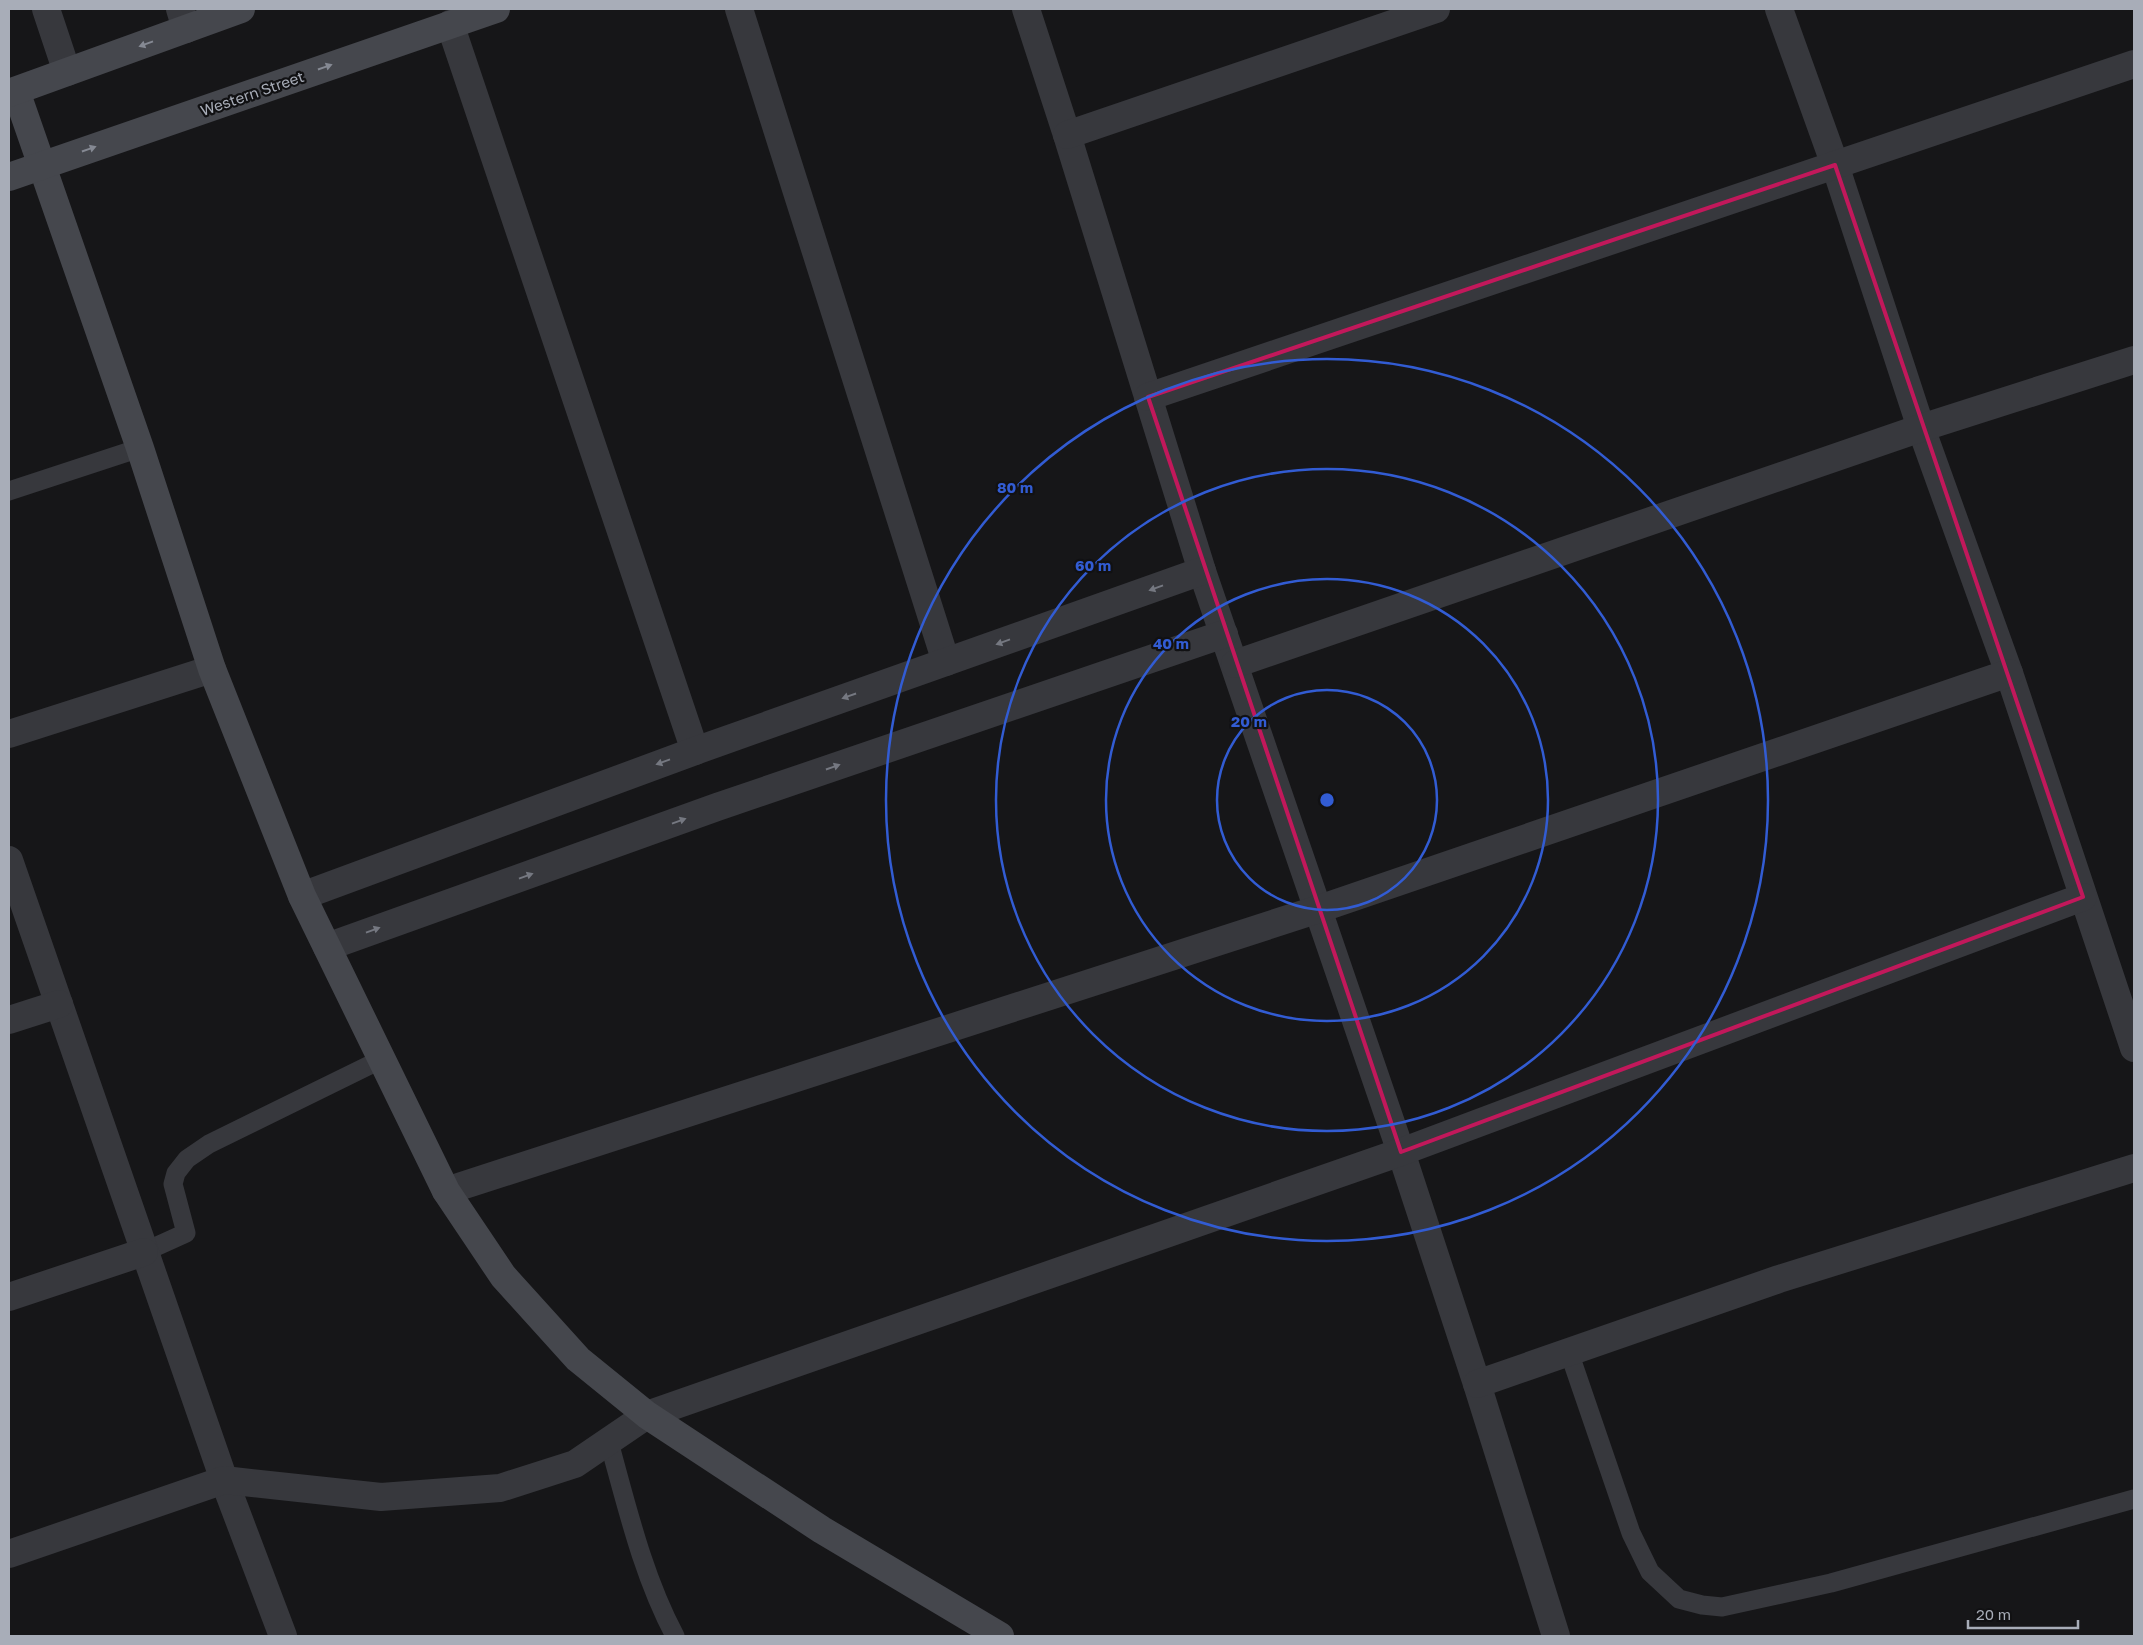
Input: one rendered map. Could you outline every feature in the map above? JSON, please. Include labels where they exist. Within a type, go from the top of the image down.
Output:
[{"type":"street","points":[[46,9],[67,72]]},
{"type":"street","points":[[241,9],[183,19],[67,72],[13,92],[43,165],[140,448],[212,669],[302,896],[446,1192],[503,1276],[578,1359],[647,1415],[822,1530],[994,1635]]},
{"type":"street","name":"Western Street","points":[[9,178],[496,9]]},
{"type":"street","points":[[739,9],[946,662]]},
{"type":"street","points":[[1026,9],[1202,571],[1401,1152],[1477,1384],[1556,1636]]},
{"type":"street","points":[[1067,135],[1436,9]]},
{"type":"street","points":[[1779,9],[1835,165],[1921,428],[2009,673],[2134,1048]]},
{"type":"street","points":[[450,24],[695,751]]},
{"type":"street","points":[[1148,397],[2134,64]]},
{"type":"street","points":[[1234,664],[1921,428],[2134,360]]},
{"type":"street","points":[[302,896],[695,751],[1202,571]]},
{"type":"street","points":[[327,947],[726,804],[1224,634]]},
{"type":"street","points":[[9,734],[212,669]]},
{"type":"street","points":[[446,1192],[1319,909],[2009,673]]},
{"type":"street","points":[[9,860],[224,1480],[283,1636]]},
{"type":"street","points":[[9,1554],[224,1480],[381,1497],[500,1488],[575,1464],[647,1415],[1401,1152],[2083,897]]},
{"type":"street","points":[[9,1020],[58,1004]]},
{"type":"street","points":[[1477,1384],[1779,1279],[2134,1168]]},
{"type":"street","points":[[9,1297],[144,1252]]},
{"type":"lane","points":[[9,491],[140,448]]},
{"type":"lane","points":[[144,1252],[186,1233],[174,1184],[176,1173],[187,1159],[209,1144],[382,1059]]},
{"type":"lane","points":[[1569,1352],[1631,1533],[1650,1572],[1679,1599],[1702,1606],[1722,1607],[1831,1583],[2134,1499]]},
{"type":"lane","points":[[609,1442],[636,1536],[652,1583],[675,1636]]},
{"type":"highlighted area","points":[[1835,165],[2083,897],[1401,1152],[1148,397]]}]
